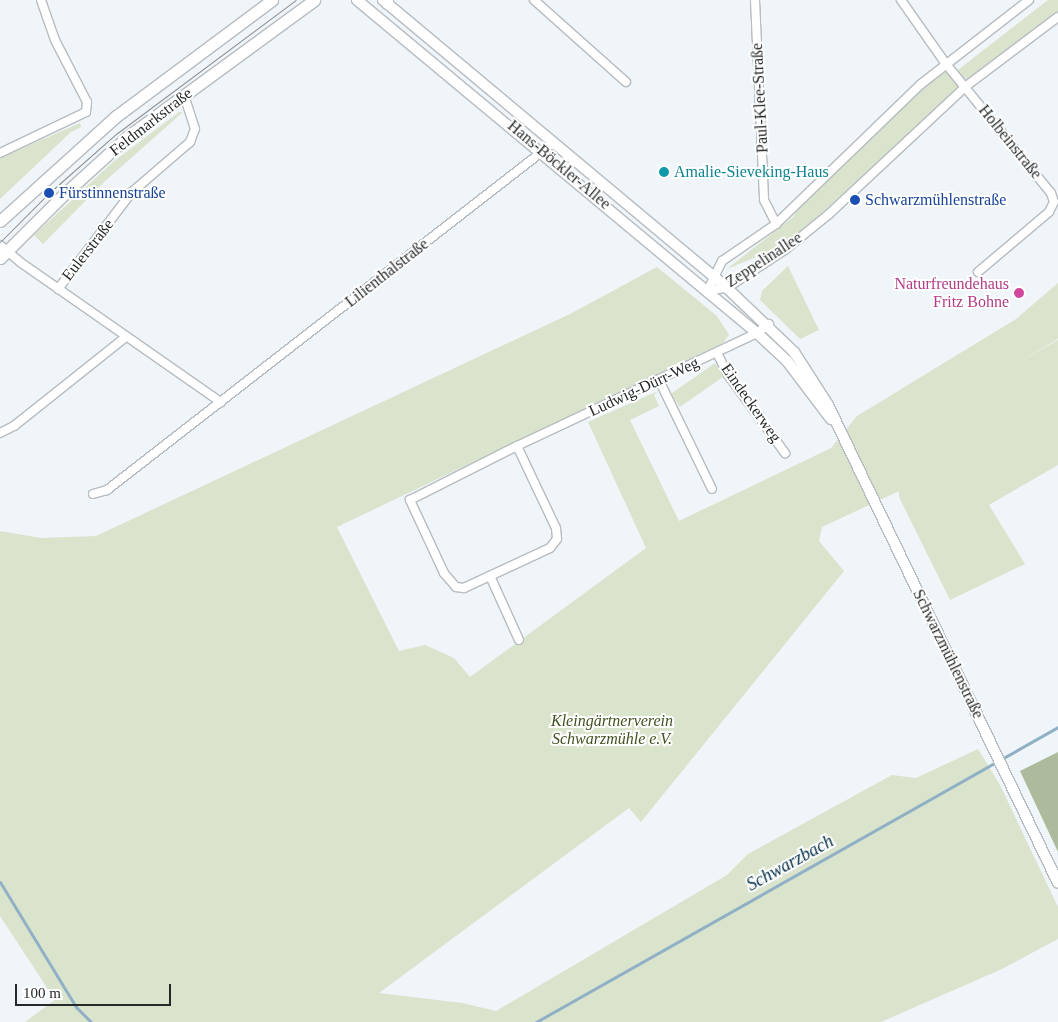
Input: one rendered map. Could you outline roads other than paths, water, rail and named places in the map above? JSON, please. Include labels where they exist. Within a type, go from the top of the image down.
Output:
[{"type":"main road","name":"Feldmarkstraße","points":[[0,221],[114,117],[272,0]]},
{"type":"main road","name":"Feldmarkstraße","points":[[2,251],[128,137],[314,0]]},
{"type":"street","points":[[0,153],[78,118],[86,112],[87,102],[55,40],[41,0]]},
{"type":"street","name":"Hans-Böckler-Allee","points":[[357,0],[544,153],[757,333]]},
{"type":"street","points":[[534,0],[626,82]]},
{"type":"street","name":"Paul-Klee-Straße","points":[[755,0],[764,200],[776,224]]},
{"type":"street","name":"Holbeinstraße","points":[[901,0],[946,64],[1051,193],[1054,202],[1049,212],[978,272]]},
{"type":"street","name":"Zeppelinallee","points":[[1029,0],[946,64],[862,138],[776,224],[722,261],[713,276],[708,290],[727,288],[786,250],[822,220],[965,87],[1058,17]]},
{"type":"street","name":"Hans-Böckler-Allee","points":[[386,1],[552,144],[713,276],[768,324]]},
{"type":"street","name":"Eulerstraße","points":[[58,289],[132,192],[190,142],[194,129],[184,96]]},
{"type":"street","name":"Lilienthalstraße","points":[[93,494],[107,490],[544,153],[552,144]]},
{"type":"street","points":[[2,251],[221,402]]},
{"type":"street","name":"Ludwig-Dürr-Weg","points":[[518,446],[556,528],[557,539],[550,548],[464,588],[450,583],[410,500],[518,446],[757,333],[768,324]]},
{"type":"street","name":"Schwarzmühlenstraße","points":[[768,324],[818,385],[1058,883]]},
{"type":"street","name":"Schwarzmühlenstraße","points":[[757,333],[787,361],[837,426]]},
{"type":"street","points":[[0,433],[14,426],[126,337]]},
{"type":"street","name":"Eindeckerweg","points":[[717,352],[728,375],[785,453]]},
{"type":"street","points":[[659,380],[712,489]]},
{"type":"street","points":[[490,576],[519,640]]},
{"type":"waterway","name":"Schwarzbach","points":[[536,1022],[1058,727]]},
{"type":"waterway","name":"Schwarzbach","points":[[0,882],[76,1007],[91,1022]]},
{"type":"tram line","points":[[0,242],[49,193],[116,134],[296,0]]},
{"type":"place","name":"Amalie-Sieveking-Haus","points":[[664,172]]},
{"type":"place","name":"Fürstinnenstraße","points":[[49,193]]},
{"type":"place","name":"Schwarzmühlenstraße","points":[[855,200]]},
{"type":"place","name":"Naturfreundehaus Fritz Bohne","points":[[1019,293]]},
{"type":"park label","name":"Kleingärtnerverein Schwarzmühle e.V.","points":[[612,730]]}]
